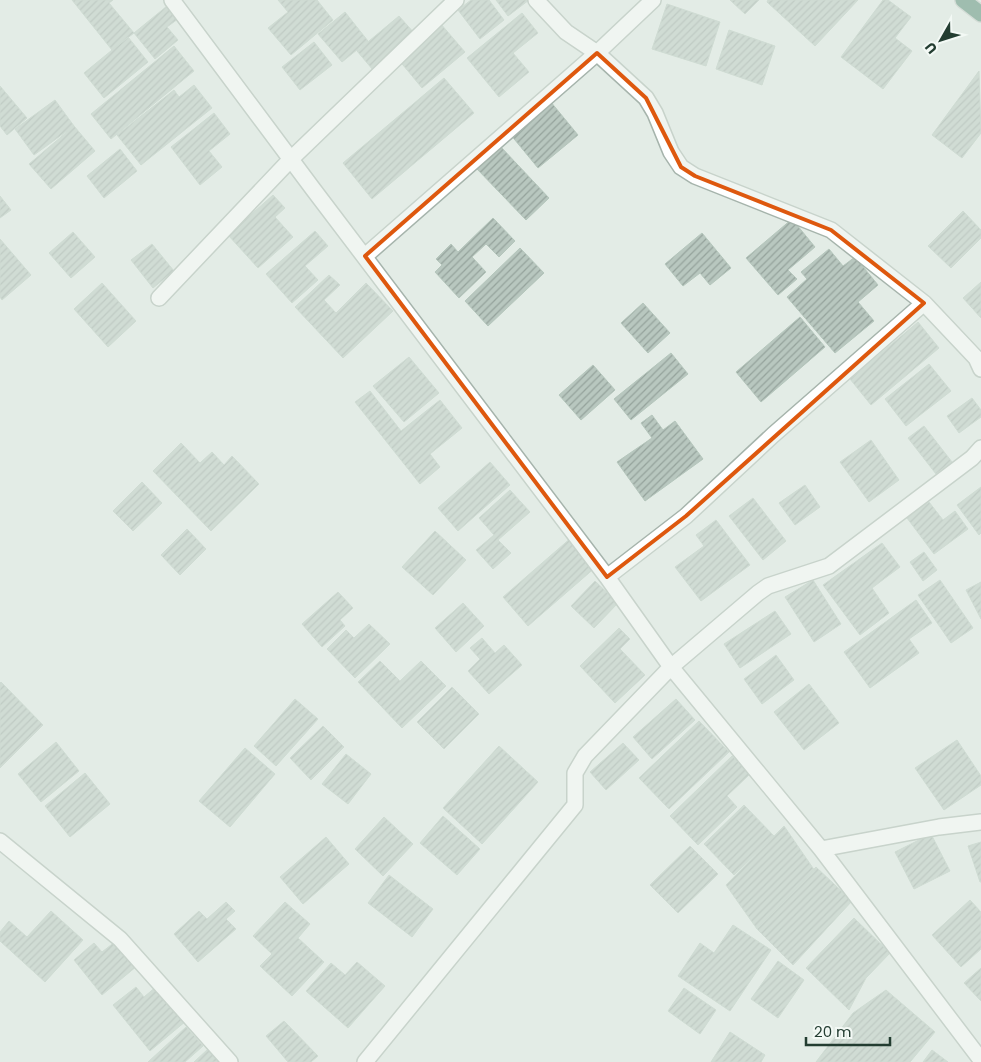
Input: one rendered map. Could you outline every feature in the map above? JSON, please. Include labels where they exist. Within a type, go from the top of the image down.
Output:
[{"type":"highway","points":[[963,0],[981,14]]},
{"type":"street","points":[[172,0],[607,577],[672,667],[821,849],[981,1060]]},
{"type":"street","points":[[158,298],[290,159],[456,0]]},
{"type":"street","points":[[536,0],[566,32],[597,53],[646,98],[655,113],[671,152],[681,167],[695,176],[831,230],[924,302],[976,358],[981,369]]},
{"type":"street","points":[[365,256],[597,53],[653,0]]},
{"type":"street","points":[[607,577],[686,516],[773,435],[924,302]]},
{"type":"street","points":[[365,1062],[575,805],[575,773],[585,756],[672,667],[758,593],[768,586],[829,566],[964,464],[981,448]]},
{"type":"street","points":[[821,849],[939,827],[981,822]]},
{"type":"street","points":[[0,840],[120,939],[230,1062]]},
{"type":"highlighted area","points":[[597,53],[646,98],[681,167],[695,176],[831,230],[924,303],[686,516],[607,577],[365,256]]},
{"type":"building","points":[[72,0],[113,0],[109,3],[134,33],[112,50]]},
{"type":"building","points":[[278,0],[317,0],[333,20],[291,55],[268,28],[288,12]]},
{"type":"building","points":[[471,0],[489,0],[504,20],[480,39],[458,10]]},
{"type":"building","points":[[496,0],[529,0],[508,16]]},
{"type":"building","points":[[730,0],[759,0],[745,14]]},
{"type":"building","points":[[768,0],[858,0],[815,46],[767,2]]},
{"type":"building","points":[[883,0],[888,0],[911,17],[895,38],[912,51],[883,89],[841,57]]},
{"type":"building","points":[[667,4],[720,22],[706,66],[652,49]]},
{"type":"building","points":[[167,6],[178,19],[167,27],[178,40],[155,59],[134,33]]},
{"type":"building","points":[[345,12],[368,41],[342,62],[318,34]]},
{"type":"building","points":[[522,13],[538,33],[513,53],[529,72],[499,97],[467,58]]},
{"type":"building","points":[[399,16],[415,34],[373,70],[357,51]]},
{"type":"building","points":[[440,23],[465,52],[422,88],[398,59]]},
{"type":"building","points":[[729,30],[775,46],[762,85],[716,69]]},
{"type":"building","points":[[128,37],[148,62],[104,98],[84,73]]},
{"type":"building","points":[[314,42],[332,65],[300,90],[282,67]]},
{"type":"building","points":[[174,46],[194,71],[111,139],[91,114]]},
{"type":"building","points":[[979,71],[981,133],[962,158],[932,135]]},
{"type":"building","points":[[444,78],[474,113],[372,199],[343,163]]},
{"type":"building","points":[[194,85],[212,108],[141,165],[117,135],[174,90],[179,97]]},
{"type":"building","points":[[0,86],[27,118],[7,135],[0,126]]},
{"type":"building","points":[[55,100],[74,126],[34,155],[15,129]]},
{"type":"building","points":[[550,101],[578,135],[538,168],[510,134]]},
{"type":"building","points":[[214,113],[230,134],[209,151],[222,167],[200,185],[171,147]]},
{"type":"building","points":[[74,126],[95,151],[51,189],[29,164]]},
{"type":"building","points":[[500,146],[549,198],[526,220],[477,169]]},
{"type":"building","points":[[120,149],[137,171],[104,198],[87,176]]},
{"type":"building","points":[[273,195],[285,208],[275,217],[293,237],[258,268],[228,235]]},
{"type":"building","points":[[0,196],[11,210],[0,218]]},
{"type":"building","points":[[963,211],[981,230],[981,238],[951,268],[928,246]]},
{"type":"building","points":[[493,218],[515,241],[499,257],[486,244],[472,257],[486,272],[459,298],[435,272],[442,265],[436,259],[451,244],[458,252]]},
{"type":"building","points":[[792,219],[815,247],[788,270],[797,279],[778,295],[746,258]]},
{"type":"building","points":[[315,231],[328,246],[305,266],[318,280],[292,303],[266,274]]},
{"type":"building","points":[[73,232],[95,257],[71,278],[49,253]]},
{"type":"building","points":[[702,233],[731,268],[710,285],[700,273],[683,286],[665,264]]},
{"type":"building","points":[[0,239],[31,275],[2,300],[0,297]]},
{"type":"building","points":[[152,244],[174,271],[153,288],[131,260]]},
{"type":"building","points":[[520,248],[544,273],[488,326],[465,301]]},
{"type":"building","points":[[829,249],[843,266],[855,257],[878,285],[858,302],[874,321],[835,353],[787,297],[807,279],[801,272]]},
{"type":"building","points":[[329,275],[340,285],[324,300],[336,313],[366,283],[393,311],[343,358],[295,307]]},
{"type":"building","points":[[981,282],[981,318],[963,298]]},
{"type":"building","points":[[102,283],[136,321],[108,347],[74,309]]},
{"type":"building","points":[[643,303],[670,333],[648,353],[621,323]]},
{"type":"building","points":[[800,317],[825,347],[761,402],[736,372]]},
{"type":"building","points":[[918,322],[939,348],[871,405],[850,379]]},
{"type":"building","points":[[671,353],[688,374],[631,420],[614,399]]},
{"type":"building","points":[[409,357],[439,393],[404,422],[373,386]]},
{"type":"building","points":[[929,364],[951,391],[906,426],[885,399]]},
{"type":"building","points":[[593,365],[615,390],[581,420],[559,395]]},
{"type":"building","points":[[370,391],[401,431],[440,400],[462,428],[430,454],[440,467],[420,484],[355,402]]},
{"type":"building","points":[[972,398],[981,410],[981,417],[959,433],[947,416]]},
{"type":"building","points":[[652,415],[663,430],[675,421],[703,459],[645,501],[617,462],[652,438],[641,423]]},
{"type":"building","points":[[924,426],[952,462],[936,474],[908,438]]},
{"type":"building","points":[[871,440],[899,480],[869,502],[840,462]]},
{"type":"building","points":[[181,443],[200,463],[212,452],[224,465],[232,456],[259,484],[211,531],[153,471]]},
{"type":"building","points":[[490,462],[510,485],[458,531],[438,508]]},
{"type":"building","points":[[142,482],[162,503],[133,531],[113,511]]},
{"type":"building","points":[[805,485],[820,507],[795,525],[779,503]]},
{"type":"building","points":[[981,487],[981,533],[979,535],[957,505]]},
{"type":"building","points":[[510,490],[530,512],[498,540],[511,553],[493,569],[476,550],[494,535],[479,518]]},
{"type":"building","points":[[753,498],[786,541],[763,560],[729,516]]},
{"type":"building","points":[[929,502],[943,520],[955,511],[968,529],[934,554],[907,518]]},
{"type":"building","points":[[716,520],[750,565],[701,601],[675,567],[704,546],[696,535]]},
{"type":"building","points":[[187,529],[206,549],[180,575],[161,555]]},
{"type":"building","points":[[435,531],[466,560],[433,595],[402,567]]},
{"type":"building","points":[[572,537],[597,566],[528,626],[503,597]]},
{"type":"building","points":[[882,543],[900,567],[872,588],[889,613],[860,635],[823,585]]},
{"type":"building","points":[[924,552],[937,570],[923,581],[910,562]]},
{"type":"building","points":[[813,580],[841,624],[814,642],[785,597]]},
{"type":"building","points":[[940,580],[973,628],[951,643],[918,595]]},
{"type":"building","points":[[595,581],[618,603],[594,628],[571,606]]},
{"type":"building","points":[[981,582],[981,619],[966,590]]},
{"type":"building","points":[[338,592],[353,608],[340,620],[345,626],[322,647],[302,624]]},
{"type":"building","points":[[916,600],[932,623],[909,639],[919,653],[870,688],[844,652]]},
{"type":"building","points":[[463,603],[484,626],[456,652],[435,628]]},
{"type":"building","points":[[775,611],[791,634],[740,668],[724,644]]},
{"type":"building","points":[[369,624],[390,644],[355,678],[327,649],[346,630],[354,638]]},
{"type":"building","points":[[619,628],[630,639],[620,649],[645,675],[615,703],[580,666]]},
{"type":"building","points":[[482,638],[495,653],[504,645],[522,665],[489,694],[468,671],[480,659],[470,648]]},
{"type":"building","points":[[776,655],[794,680],[762,704],[744,679]]},
{"type":"building","points":[[380,661],[400,681],[421,661],[446,686],[402,728],[358,682]]},
{"type":"building","points":[[0,683],[43,725],[0,768]]},
{"type":"building","points":[[809,684],[839,723],[804,750],[774,712]]},
{"type":"building","points":[[452,687],[479,714],[444,749],[417,722]]},
{"type":"building","points":[[295,699],[318,719],[276,766],[254,746]]},
{"type":"building","points":[[676,699],[695,720],[652,759],[633,737]]},
{"type":"building","points":[[699,721],[729,752],[669,809],[639,778]]},
{"type":"building","points":[[323,726],[344,747],[311,780],[290,758]]},
{"type":"building","points":[[957,740],[981,776],[981,785],[944,810],[915,768]]},
{"type":"building","points":[[56,742],[79,771],[41,802],[18,774]]},
{"type":"building","points":[[623,743],[639,760],[606,790],[590,772]]},
{"type":"building","points":[[499,746],[538,782],[482,844],[443,808]]},
{"type":"building","points":[[245,748],[275,774],[230,827],[199,801]]},
{"type":"building","points":[[346,754],[371,774],[348,804],[322,784]]},
{"type":"building","points":[[732,756],[750,774],[727,796],[737,807],[698,845],[670,816]]},
{"type":"building","points":[[85,773],[110,804],[70,837],[45,806]]},
{"type":"building","points":[[744,805],[774,836],[734,875],[704,844]]},
{"type":"building","points":[[443,816],[480,849],[457,875],[420,843]]},
{"type":"building","points":[[384,817],[413,844],[383,876],[355,849]]},
{"type":"building","points":[[784,826],[815,871],[757,929],[726,885]]},
{"type":"building","points":[[931,834],[950,871],[914,889],[895,852]]},
{"type":"building","points":[[326,837],[349,864],[303,904],[280,877]]},
{"type":"building","points":[[981,842],[981,882],[980,882],[968,846]]},
{"type":"building","points":[[690,846],[718,874],[678,913],[650,885]]},
{"type":"building","points":[[816,867],[852,901],[793,965],[757,929]]},
{"type":"building","points":[[389,875],[433,909],[412,937],[368,903]]},
{"type":"building","points":[[970,900],[981,912],[981,949],[961,967],[932,935]]},
{"type":"building","points":[[226,902],[235,911],[226,919],[236,929],[198,962],[174,934],[199,911],[207,919]]},
{"type":"building","points":[[285,902],[310,924],[298,938],[324,962],[292,996],[260,966],[272,954],[253,936]]},
{"type":"building","points":[[51,911],[83,940],[45,982],[0,941],[0,932],[9,921],[27,937]]},
{"type":"building","points":[[854,918],[890,953],[866,978],[849,1010],[806,968]]},
{"type":"building","points":[[733,925],[771,950],[730,1011],[678,976],[700,943],[714,953]]},
{"type":"building","points":[[116,941],[137,966],[102,995],[74,960],[94,943],[102,952]]},
{"type":"building","points":[[778,961],[804,980],[778,1018],[751,999]]},
{"type":"building","points":[[357,962],[385,986],[348,1028],[306,991],[331,963],[345,975]]},
{"type":"building","points":[[981,968],[981,1001],[964,983]]},
{"type":"building","points":[[157,986],[186,1021],[150,1051],[113,1005],[136,987],[144,997]]},
{"type":"building","points":[[684,988],[716,1010],[700,1034],[668,1011]]},
{"type":"building","points":[[886,990],[935,1032],[910,1062],[816,1062],[853,1013]]},
{"type":"building","points":[[284,1021],[318,1056],[311,1062],[288,1062],[266,1036]]},
{"type":"building","points":[[186,1027],[203,1046],[185,1062],[148,1062]]},
{"type":"building","points":[[730,1032],[765,1055],[761,1062],[711,1062]]},
{"type":"building","points":[[208,1049],[219,1062],[194,1062]]},
{"type":"building","points":[[932,1050],[948,1062],[923,1062]]}]
